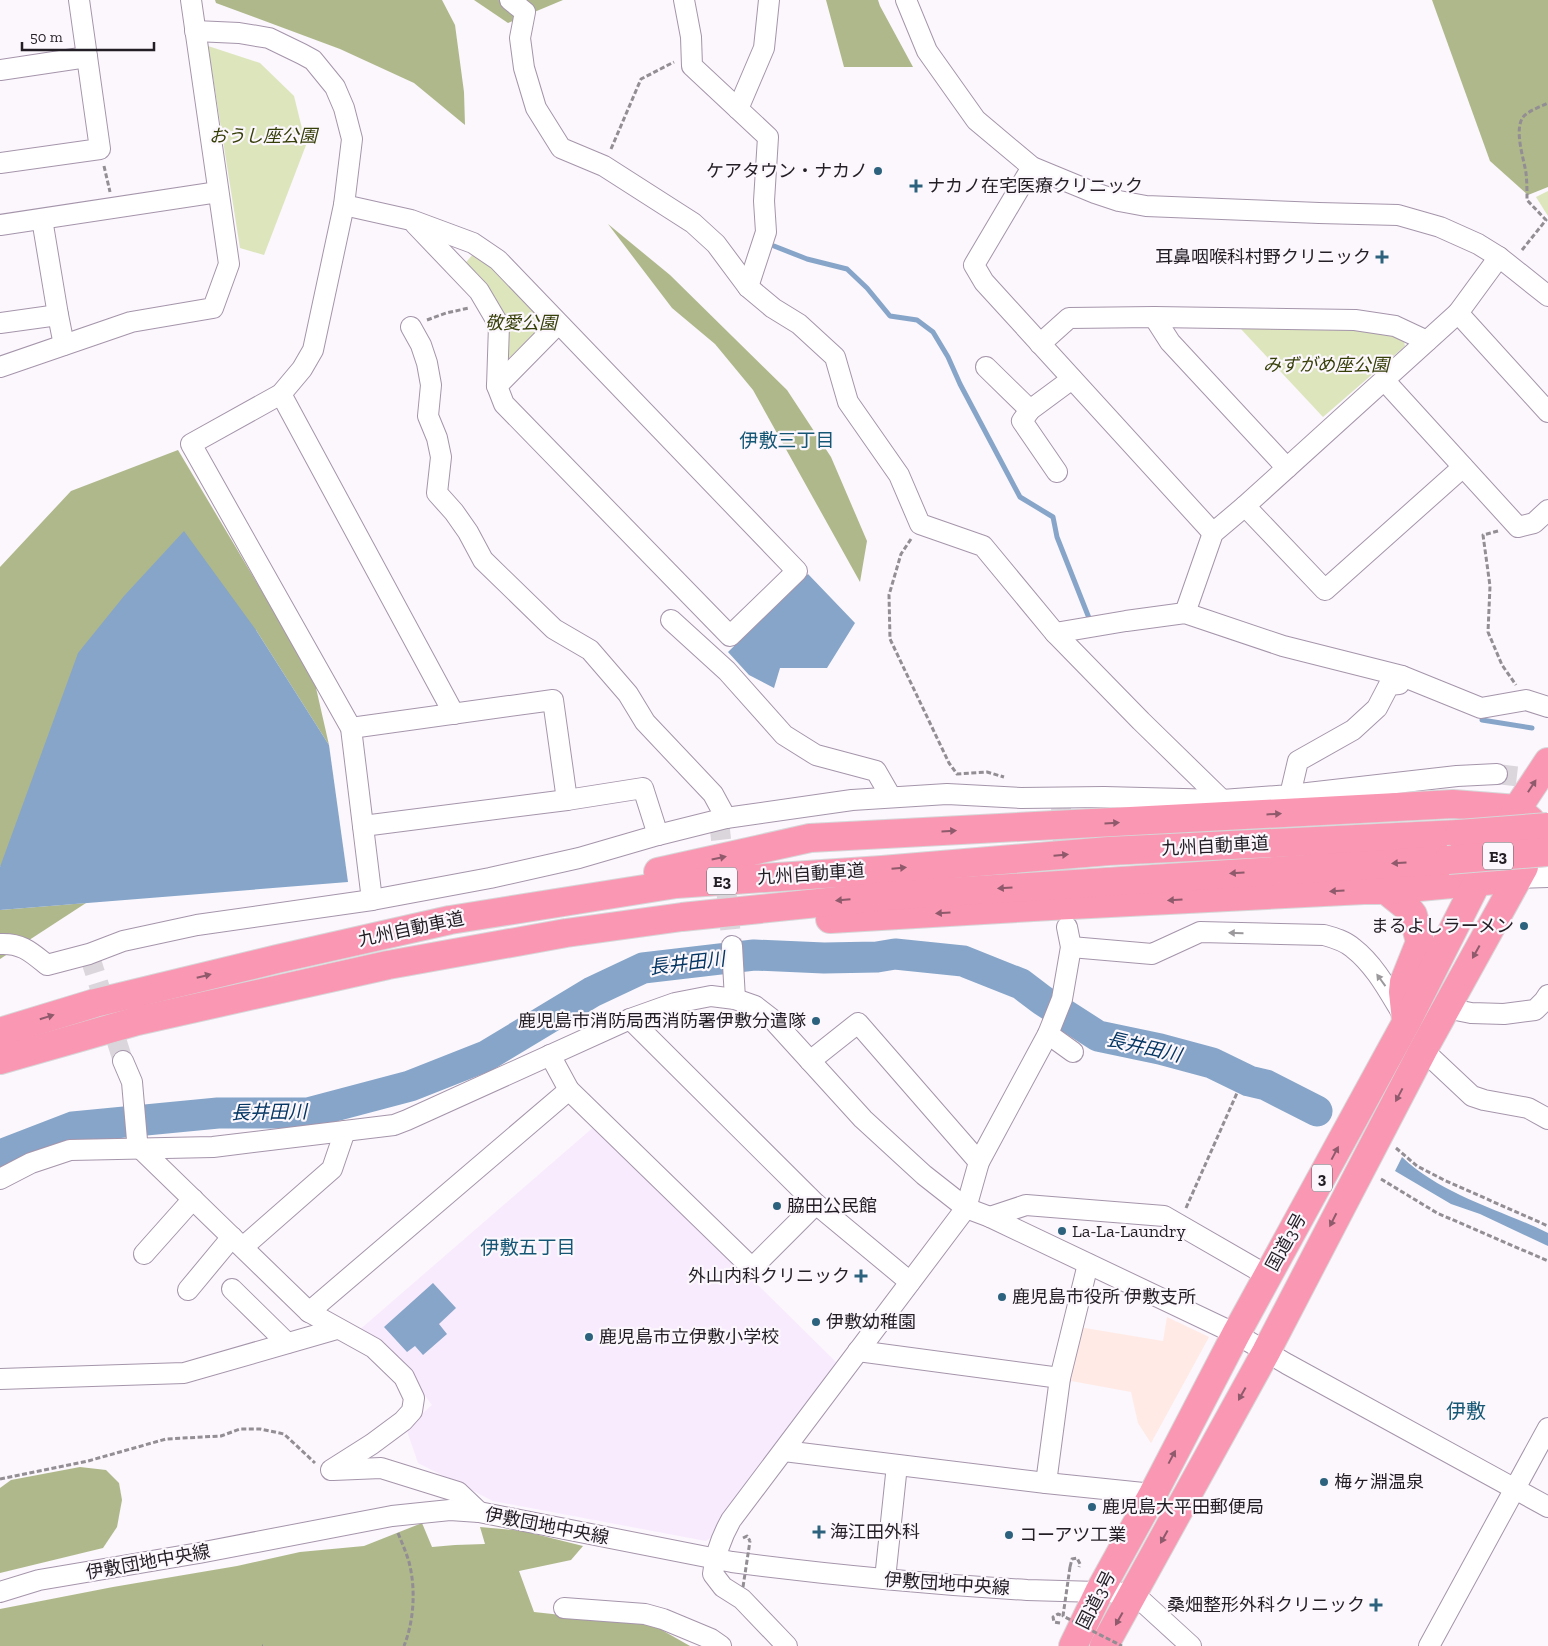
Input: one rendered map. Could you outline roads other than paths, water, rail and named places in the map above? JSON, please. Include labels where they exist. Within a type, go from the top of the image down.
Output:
[{"type":"highway","name":"国道3号","points":[[1073,1646],[1099,1592],[1153,1494],[1236,1334],[1406,1021],[1517,809],[1548,762]]},
{"type":"highway","points":[[450,920],[810,838],[1453,804],[1517,809],[1531,820],[1547,837]]},
{"type":"highway","name":"九州自動車道","points":[[0,1032],[95,1003],[450,920],[676,884],[882,870],[1109,851],[1459,834],[1547,837]]},
{"type":"highway","name":"国道3号","points":[[1104,1646],[1266,1352],[1360,1168],[1517,878],[1547,837]]},
{"type":"highway","name":"九州自動車道","points":[[0,1060],[137,1021],[388,966],[566,933],[682,917],[886,896],[1448,860],[1547,837]]},
{"type":"highway","points":[[566,933],[1386,890],[1517,878]]},
{"type":"highway","points":[[1386,890],[1407,907],[1413,915],[1420,942],[1404,982],[1403,992],[1406,1021]]},
{"type":"street","points":[[0,164],[100,149],[79,0]]},
{"type":"street","points":[[0,366],[131,322],[213,308],[229,264],[190,0]]},
{"type":"street","points":[[510,0],[525,12],[520,38],[524,68],[536,108],[561,148],[604,166],[693,223],[716,244],[748,287],[773,308],[799,324],[835,357],[848,402],[899,475],[920,524],[983,546],[1055,633],[1222,800]]},
{"type":"street","points":[[684,0],[691,37],[692,66],[768,137],[764,201],[766,232],[748,287]]},
{"type":"street","points":[[738,109],[764,48],[770,0]]},
{"type":"street","points":[[906,0],[927,51],[976,120],[1032,167],[1095,194],[1146,206],[1398,215],[1440,227],[1478,244],[1499,257],[1548,296]]},
{"type":"street","points":[[195,31],[239,33],[269,38],[313,60],[335,87],[344,108],[352,139],[344,205],[313,350],[302,369],[281,394],[191,444],[351,728],[372,900]]},
{"type":"street","points":[[0,70],[87,57]]},
{"type":"street","points":[[1032,167],[974,265],[984,282],[1213,533]]},
{"type":"street","points":[[0,225],[218,192]]},
{"type":"street","points":[[344,205],[411,220],[473,244],[498,260],[797,570],[730,636],[504,404],[497,386],[499,325],[479,291],[411,220]]},
{"type":"street","points":[[42,219],[64,345]]},
{"type":"street","points":[[1185,614],[1213,533],[1458,313],[1499,257]]},
{"type":"street","points":[[1458,313],[1548,412]]},
{"type":"street","points":[[0,323],[58,315]]},
{"type":"street","points":[[1040,344],[1069,318],[1355,320],[1395,326],[1427,341]]},
{"type":"street","points":[[1154,318],[1170,342],[1287,468]]},
{"type":"street","points":[[497,386],[558,324]]},
{"type":"street","points":[[411,327],[421,344],[427,363],[430,385],[428,416],[437,438],[442,458],[437,493],[463,525],[483,560],[554,629],[590,650],[628,694],[645,722],[713,794],[726,818]]},
{"type":"street","points":[[986,366],[1030,410]]},
{"type":"street","points":[[1057,472],[1022,421],[1030,410],[1072,379]]},
{"type":"street","points":[[1384,380],[1518,527],[1534,523],[1548,510]]},
{"type":"street","points":[[281,394],[454,714]]},
{"type":"street","points":[[1245,506],[1325,590],[1463,467]]},
{"type":"street","points":[[1055,633],[1126,621],[1185,614],[1282,646],[1402,676],[1481,708],[1526,700],[1548,707]]},
{"type":"street","points":[[671,620],[727,671],[784,735],[816,755],[876,770],[891,798]]},
{"type":"street","points":[[1290,795],[1298,761],[1353,730],[1377,708],[1389,685],[1399,684],[1402,676]]},
{"type":"street","points":[[351,728],[553,700],[567,800]]},
{"type":"street","points":[[0,944],[15,944],[31,952],[47,966],[89,954],[123,941],[197,925],[372,900],[490,878],[579,858],[726,818],[852,800],[947,794],[1021,798],[1062,803],[1222,800],[1290,795],[1457,776],[1497,774]]},
{"type":"street","points":[[363,826],[567,800],[643,788],[658,835]]},
{"type":"street","points":[[1517,878],[1548,877]]},
{"type":"street","points":[[784,1645],[742,1599],[723,1587],[713,1574],[714,1558],[721,1538],[731,1520],[966,1208],[979,1162],[1048,1034],[1062,999],[1071,947],[1067,927]]},
{"type":"street","points":[[1071,947],[1152,954],[1200,932],[1324,935],[1339,939],[1353,948],[1365,960],[1387,989],[1406,1021]]},
{"type":"street","points":[[732,948],[735,991]]},
{"type":"street","points":[[0,1179],[31,1163],[70,1150],[138,1144],[213,1147],[394,1125],[630,1019],[675,1003],[735,991],[773,1020],[863,1119],[924,1175],[966,1208],[990,1217],[1236,1334],[1548,1507]]},
{"type":"street","points":[[1446,1008],[1471,1013],[1504,1014],[1535,1010],[1548,995]]},
{"type":"street","points":[[630,1019],[816,1204],[910,1282]]},
{"type":"street","points":[[810,1061],[858,1023],[979,1162]]},
{"type":"street","points":[[1048,1034],[1073,1052]]},
{"type":"street","points":[[1423,1050],[1472,1096],[1528,1108],[1548,1119]]},
{"type":"street","points":[[550,1054],[569,1090],[752,1268],[816,1204]]},
{"type":"street","points":[[123,1060],[132,1082],[138,1144],[309,1312],[374,1348],[404,1377],[414,1398],[412,1411],[403,1421],[372,1444],[331,1470],[381,1468],[458,1492],[478,1512]]},
{"type":"street","points":[[309,1312],[569,1090]]},
{"type":"street","points":[[188,1290],[238,1242],[332,1169],[345,1131]]},
{"type":"street","points":[[144,1254],[193,1199]]},
{"type":"street","points":[[990,1217],[1026,1205],[1164,1216],[1268,1276]]},
{"type":"street","points":[[1046,1483],[1060,1378],[1088,1264]]},
{"type":"street","points":[[232,1289],[287,1343]]},
{"type":"street","points":[[0,1379],[184,1373],[337,1329]]},
{"type":"street","points":[[858,1351],[1060,1378]]},
{"type":"street","points":[[1429,1646],[1548,1428]]},
{"type":"street","points":[[784,1450],[1046,1483],[1153,1494]]},
{"type":"street","points":[[884,1579],[897,1464]]},
{"type":"street","name":"伊敷団地中央線","points":[[0,1592],[39,1580],[190,1555],[392,1516],[450,1510],[478,1512],[732,1562],[763,1566],[884,1579],[1027,1590],[1134,1593]]},
{"type":"street","points":[[1134,1593],[1191,1646]]},
{"type":"street","points":[[564,1608],[645,1614],[663,1619],[711,1639],[721,1646]]},
{"type":"water","points":[[184,531],[256,630],[329,745],[348,882],[0,910],[0,867],[78,653],[124,596]]},
{"type":"water","points":[[808,574],[855,623],[827,668],[780,668],[774,688],[749,675],[728,652]]},
{"type":"water","points":[[1402,1157],[1435,1182],[1548,1233],[1548,1246],[1480,1214],[1451,1204],[1395,1171]]},
{"type":"water","points":[[433,1283],[456,1308],[439,1324],[447,1334],[423,1355],[415,1346],[407,1352],[384,1327]]},
{"type":"waterway","points":[[774,246],[807,259],[847,269],[867,288],[890,316],[917,320],[933,332],[948,357],[960,384],[1020,497],[1053,517],[1057,537],[1089,618]]},
{"type":"waterway","points":[[1482,720],[1532,728]]},
{"type":"waterway","name":"長井田川","points":[[0,1155],[73,1127],[218,1113],[308,1113],[410,1086],[486,1056],[592,992],[643,968],[754,955],[824,958],[877,957],[895,954],[963,961],[1021,984],[1042,1000],[1098,1036],[1160,1049],[1212,1063],[1249,1081],[1266,1085],[1317,1111]]},
{"type":"tunnel","points":[[1497,774],[1548,780]]},
{"type":"tunnel","points":[[1061,808],[1066,897]]},
{"type":"tunnel","points":[[719,820],[732,946]]},
{"type":"tunnel","points":[[89,954],[123,1061]]},
{"type":"place","name":"ケアタウン・ナカノ","points":[[878,171]]},
{"type":"place","name":"ナカノ在宅医療クリニック","points":[[916,186]]},
{"type":"place","name":"耳鼻咽喉科村野クリニック","points":[[1382,257]]},
{"type":"place","name":"まるよしラーメン","points":[[1524,926]]},
{"type":"place","name":"鹿児島市消防局西消防署伊敷分遣隊","points":[[816,1021]]},
{"type":"place","name":"脇田公民館","points":[[777,1206]]},
{"type":"place","name":"La-La-Laundry","points":[[1062,1231]]},
{"type":"place","name":"外山内科クリニック","points":[[861,1276]]},
{"type":"place","name":"鹿児島市役所 伊敷支所","points":[[1002,1297]]},
{"type":"place","name":"伊敷幼稚園","points":[[816,1322]]},
{"type":"place","name":"鹿児島市立伊敷小学校","points":[[589,1337]]},
{"type":"place","name":"梅ヶ淵温泉","points":[[1324,1482]]},
{"type":"place","name":"鹿児島大平田郵便局","points":[[1092,1507]]},
{"type":"place","name":"海江田外科","points":[[819,1532]]},
{"type":"place","name":"コーアツ工業","points":[[1009,1535]]},
{"type":"place","name":"桑畑整形外科クリニック","points":[[1376,1605]]},
{"type":"district","name":"伊敷三丁目","points":[[787,440]]},
{"type":"district","name":"伊敷五丁目","points":[[528,1247]]},
{"type":"district","name":"伊敷","points":[[1466,1411]]},
{"type":"park label","name":"おうし座公園","points":[[263,136]]},
{"type":"park label","name":"敬愛公園","points":[[521,323]]},
{"type":"park label","name":"みずがめ座公園","points":[[1326,365]]}]
